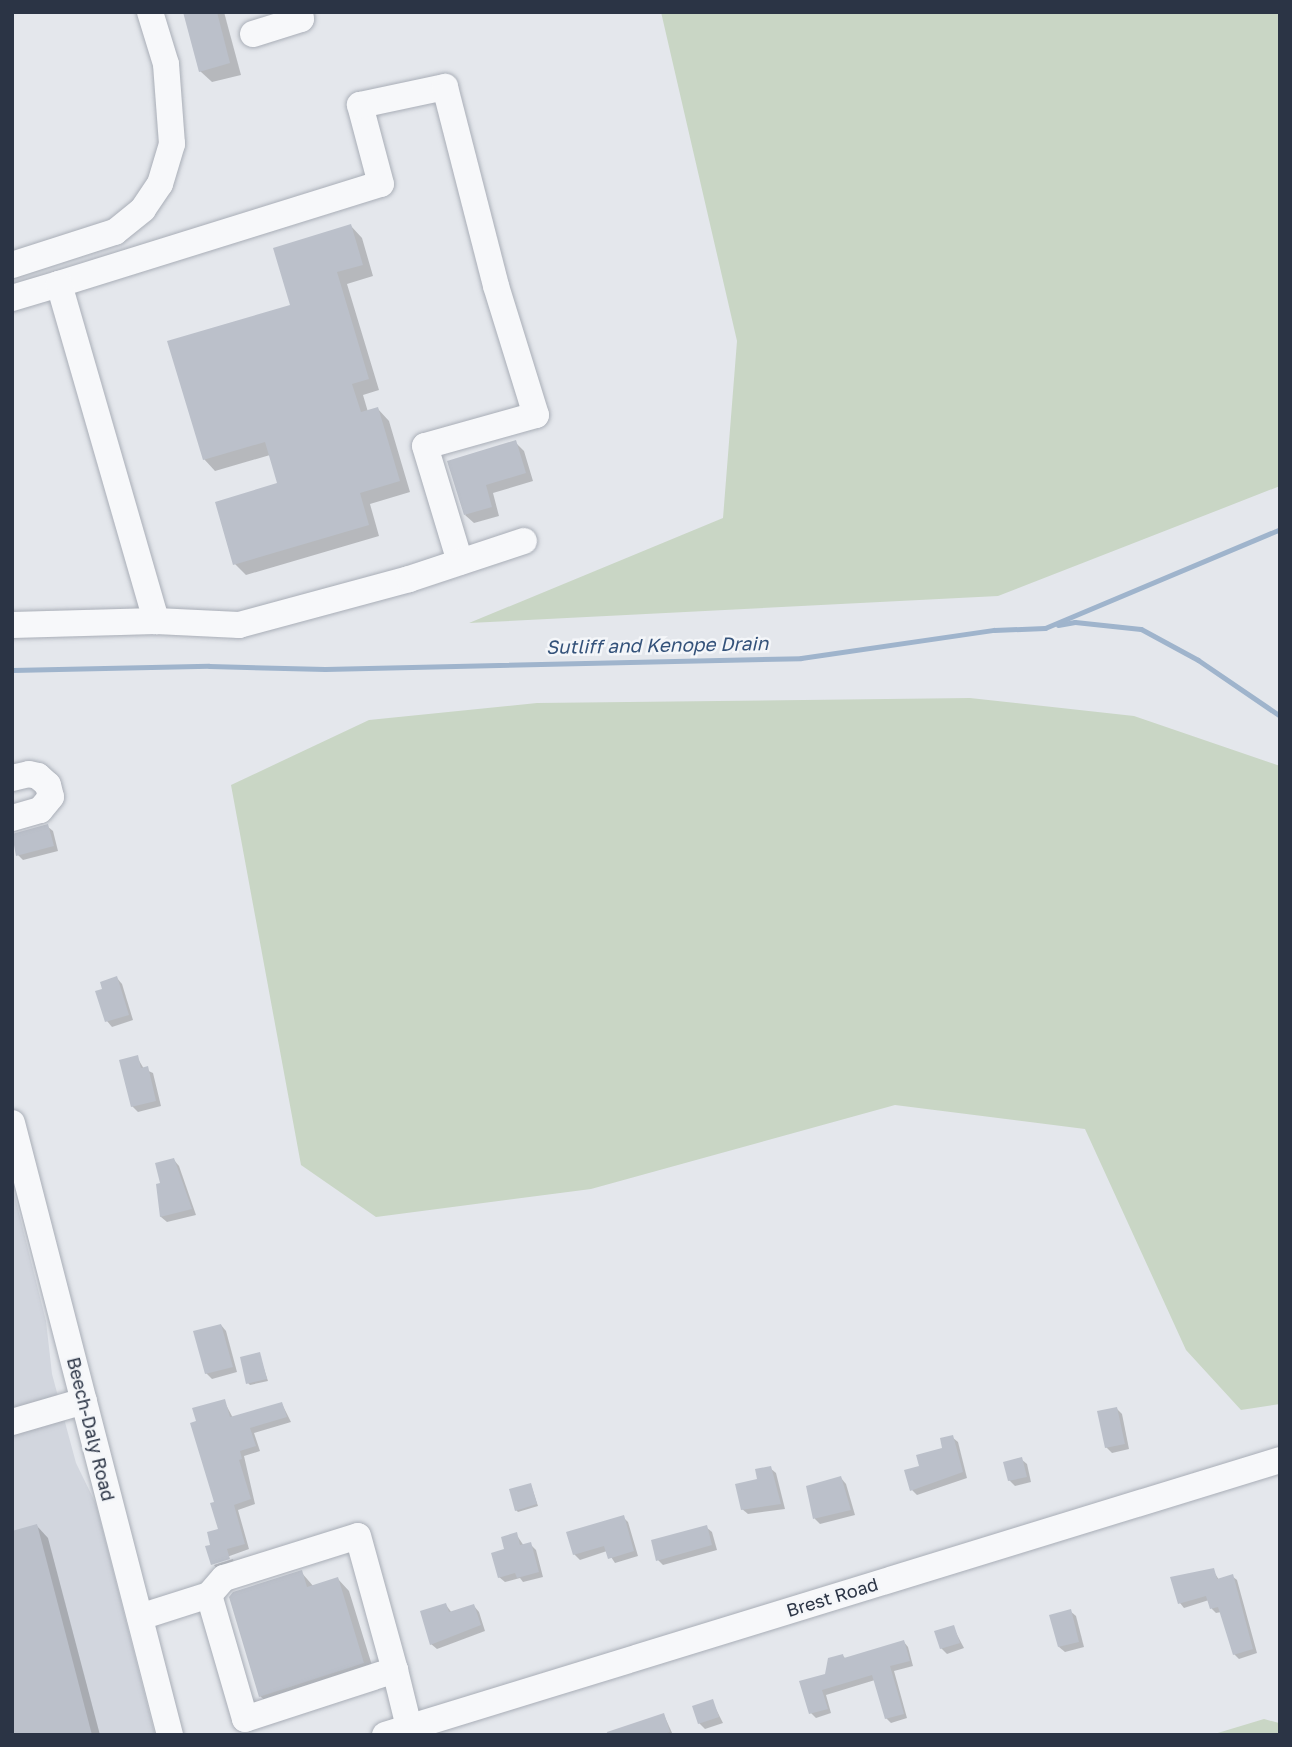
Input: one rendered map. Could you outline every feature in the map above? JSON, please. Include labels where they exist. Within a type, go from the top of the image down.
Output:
[{"type":"street","points":[[12,265],[115,232],[143,209],[160,184],[172,144],[166,64],[150,12]]},
{"type":"street","points":[[253,34],[301,19],[300,12]]},
{"type":"street","points":[[12,298],[381,184],[360,105],[444,87],[496,286],[536,415],[425,446],[460,562]]},
{"type":"street","points":[[59,284],[156,621]]},
{"type":"street","points":[[12,625],[156,621],[239,625],[409,579],[524,541]]},
{"type":"street","points":[[12,778],[29,774],[38,776],[48,785],[51,797],[40,810],[12,818]]},
{"type":"street","name":"Beech-Daly Road","points":[[12,1124],[170,1735]]},
{"type":"street","points":[[12,1422],[84,1401]]},
{"type":"street","name":"Brest Road","points":[[397,1731],[1280,1460]]},
{"type":"street","points":[[140,1617],[209,1595],[224,1578],[358,1536],[395,1670],[397,1731]]},
{"type":"street","points":[[209,1595],[245,1719],[395,1670]]},
{"type":"shaded area","points":[[12,1185],[46,1321],[52,1374],[76,1463],[96,1504],[155,1735],[12,1735]]},
{"type":"green space","points":[[661,12],[1280,12],[1280,486],[998,596],[469,623],[723,518],[737,341]]},
{"type":"green space","points":[[970,698],[1134,716],[1280,766],[1280,1404],[1241,1410],[1186,1350],[1085,1129],[895,1105],[591,1189],[376,1217],[301,1165],[231,785],[369,720],[537,703]]},
{"type":"green space","points":[[1264,1719],[1279,1723],[1280,1735],[1211,1735]]},
{"type":"building","points":[[183,12],[217,12],[230,63],[199,72]]},
{"type":"building","points":[[351,224],[363,265],[337,272],[369,379],[352,384],[361,412],[378,407],[400,481],[360,493],[369,525],[233,565],[215,502],[277,483],[265,442],[203,460],[167,341],[290,305],[273,248]]},
{"type":"building","points":[[516,440],[526,473],[486,485],[492,507],[464,515],[447,461]]},
{"type":"building","points":[[48,824],[54,846],[16,856],[12,834]]},
{"type":"building","points":[[117,976],[129,1015],[105,1022],[95,991],[102,989],[100,982]]},
{"type":"building","points":[[138,1055],[141,1068],[148,1066],[156,1101],[131,1107],[119,1060]]},
{"type":"building","points":[[174,1158],[192,1209],[160,1217],[156,1184],[160,1183],[155,1163]]},
{"type":"building","points":[[221,1324],[233,1367],[205,1374],[193,1331]]},
{"type":"building","points":[[260,1352],[267,1379],[246,1384],[240,1357]]},
{"type":"building","points":[[225,1399],[230,1417],[282,1402],[287,1417],[250,1428],[256,1446],[240,1451],[242,1459],[239,1460],[251,1499],[234,1505],[245,1544],[227,1549],[230,1559],[211,1565],[205,1546],[210,1545],[207,1532],[218,1529],[210,1503],[214,1502],[190,1423],[196,1421],[192,1408]]},
{"type":"building","points":[[1117,1407],[1125,1444],[1105,1448],[1097,1411]]},
{"type":"building","points":[[953,1435],[963,1472],[910,1491],[904,1470],[919,1466],[916,1455],[942,1448],[940,1438]]},
{"type":"building","points":[[1022,1457],[1027,1477],[1008,1481],[1003,1462]]},
{"type":"building","points":[[771,1466],[781,1504],[741,1510],[735,1484],[757,1479],[755,1469]]},
{"type":"building","points":[[841,1476],[851,1510],[813,1519],[806,1486]]},
{"type":"building","points":[[531,1483],[537,1504],[515,1511],[509,1489]]},
{"type":"building","points":[[624,1515],[634,1551],[608,1559],[604,1546],[573,1555],[566,1532]]},
{"type":"building","points":[[37,1524],[92,1735],[12,1735],[12,1531]]},
{"type":"building","points":[[707,1525],[712,1545],[656,1561],[651,1540]]},
{"type":"building","points":[[517,1532],[520,1545],[531,1542],[539,1572],[517,1578],[515,1573],[498,1578],[491,1553],[504,1549],[501,1537]]},
{"type":"building","points":[[1214,1568],[1217,1579],[1233,1574],[1253,1649],[1233,1655],[1218,1607],[1210,1609],[1206,1596],[1178,1604],[1170,1577]]},
{"type":"building","points":[[302,1570],[307,1587],[338,1577],[364,1663],[259,1697],[229,1597],[233,1592]]},
{"type":"building","points":[[446,1603],[449,1612],[474,1604],[481,1625],[430,1645],[420,1611]]},
{"type":"building","points":[[1071,1609],[1079,1642],[1058,1647],[1049,1615]]},
{"type":"building","points":[[954,1625],[960,1643],[940,1649],[934,1631]]},
{"type":"building","points":[[904,1640],[910,1661],[890,1666],[904,1714],[885,1719],[872,1675],[822,1690],[828,1709],[809,1714],[799,1681],[825,1674],[828,1658],[843,1654],[844,1658]]},
{"type":"building","points":[[713,1699],[719,1717],[698,1724],[692,1706]]},
{"type":"building","points":[[664,1713],[670,1732],[661,1735],[608,1735],[607,1732]]},
{"type":"waterway","name":"Sutliff and Kenope Drain","points":[[12,670],[209,666],[325,669],[801,658],[994,630],[1045,628],[1280,529]]},
{"type":"waterway","points":[[1058,625],[1075,622],[1141,629],[1198,660],[1280,716]]}]
